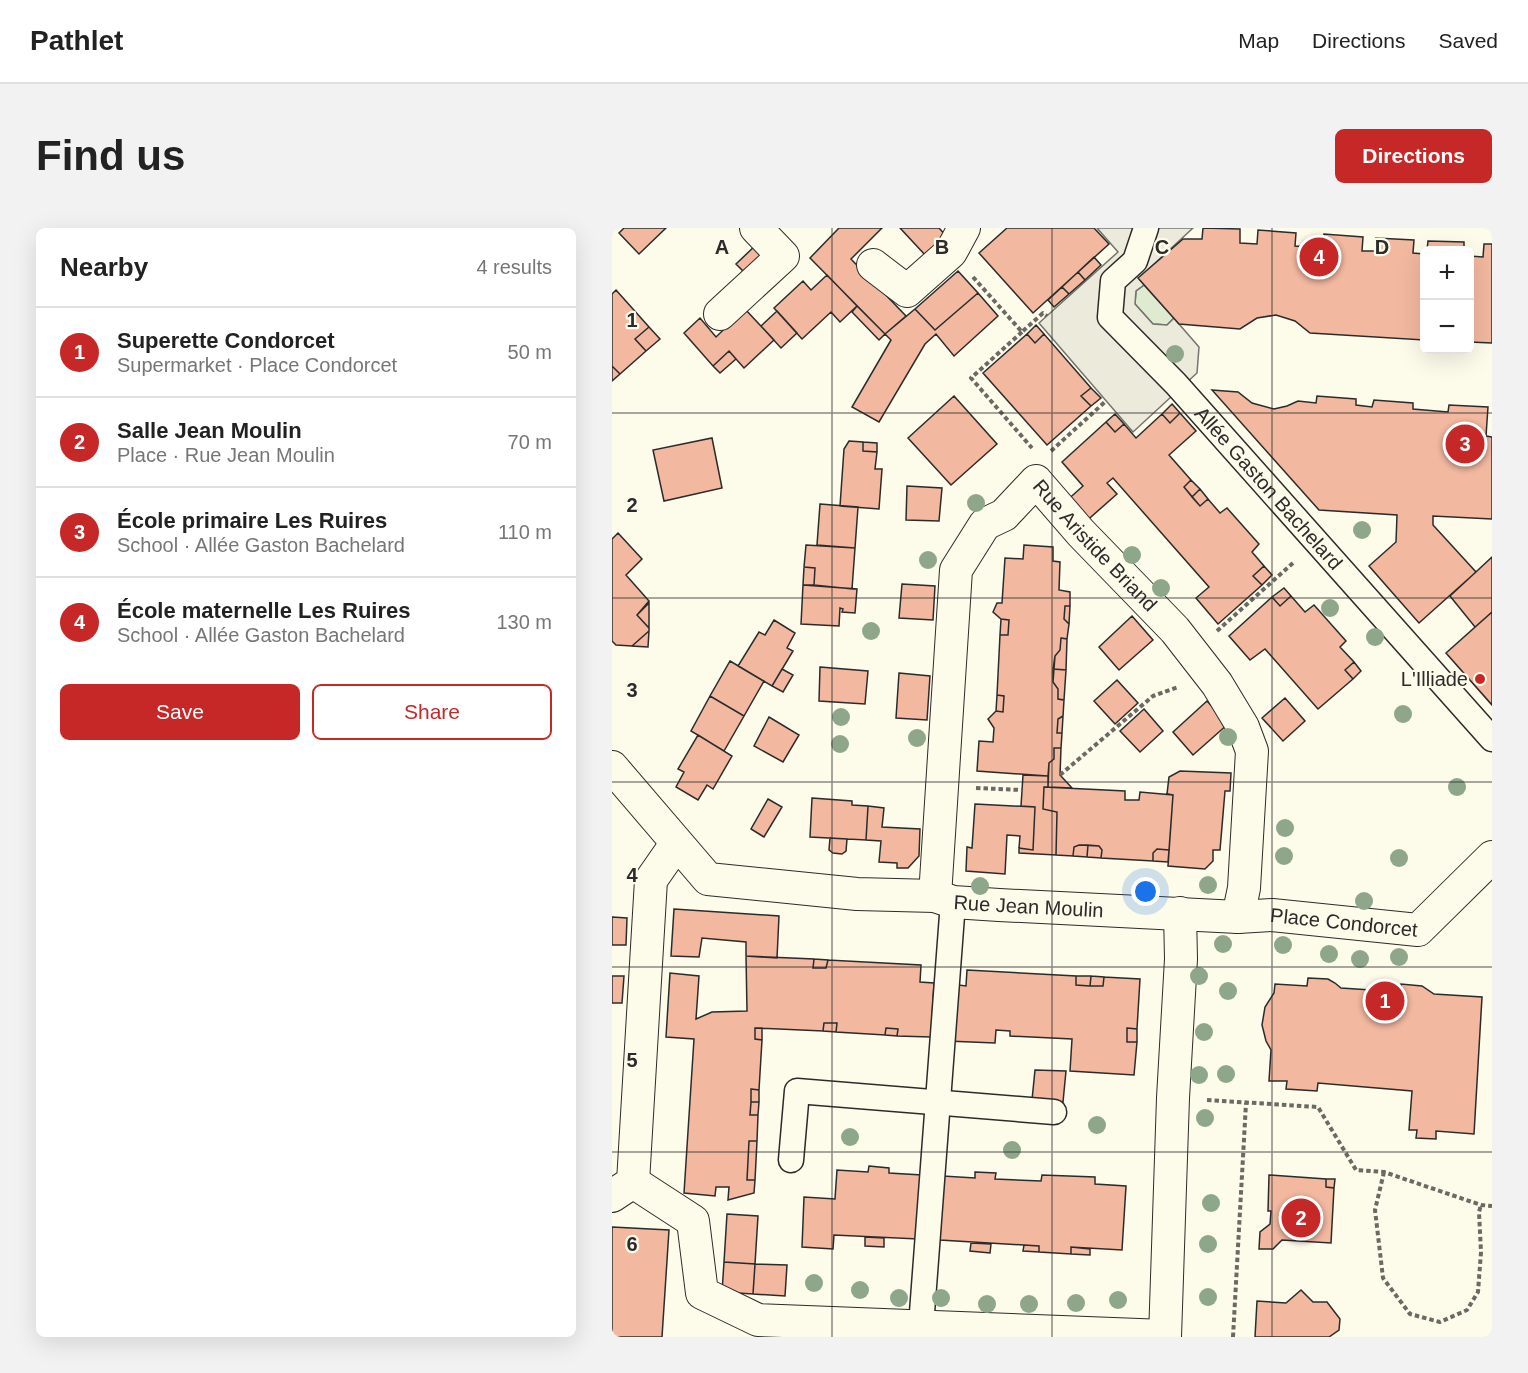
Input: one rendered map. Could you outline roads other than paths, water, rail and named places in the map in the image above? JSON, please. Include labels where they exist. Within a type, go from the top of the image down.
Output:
[{"type":"street","points":[[720,314],[783,256],[756,228]]},
{"type":"street","name":"Allée Gaston Bachelard","points":[[1146,228],[1135,261],[1113,281],[1110,317],[1168,375],[1492,739]]},
{"type":"street","points":[[873,265],[907,291],[958,240]]},
{"type":"street","name":"Rue Aristide Briand","points":[[944,899],[942,786],[956,570],[986,524],[1004,515],[1039,471],[1081,532],[1175,630],[1217,684],[1243,727],[1252,752],[1244,888],[1238,916]]},
{"type":"street","name":"Rue Jean Moulin","points":[[612,767],[708,879],[857,894],[1180,913]]},
{"type":"street","points":[[676,844],[651,880],[622,1189],[693,1221],[702,1293],[758,1320],[939,1330],[1165,1336],[1173,1098],[1181,959],[1180,913],[1238,916]]},
{"type":"street","name":"Place Condorcet","points":[[1238,916],[1272,915],[1418,930],[1492,857]]},
{"type":"street","points":[[939,1330],[944,899]]},
{"type":"street","points":[[791,1160],[797,1091],[1054,1112]]},
{"type":"place","name":"École maternelle Les Ruires","points":[[1319,257]]},
{"type":"place","name":"École primaire Les Ruires","points":[[1465,444]]},
{"type":"place","name":"L'Illiade","points":[[1480,679]]},
{"type":"place","name":"Superette Condorcet","points":[[1385,1001]]},
{"type":"place","name":"Salle Jean Moulin","points":[[1301,1218]]}]
